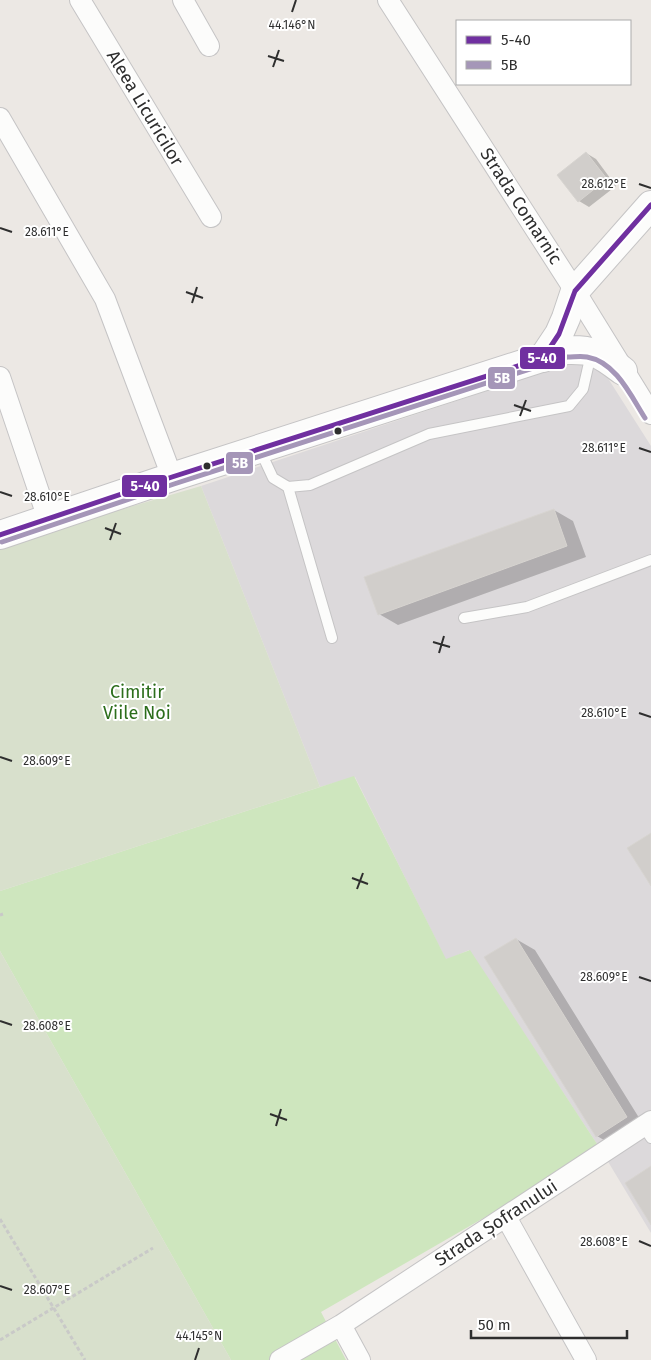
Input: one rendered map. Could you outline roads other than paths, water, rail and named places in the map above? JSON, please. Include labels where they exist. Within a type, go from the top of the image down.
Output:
[{"type":"street","name":"Aleea Licuricilor","points":[[80,0],[211,217]]},
{"type":"street","points":[[183,0],[209,46]]},
{"type":"street","name":"Strada Comarnic","points":[[388,0],[575,290],[651,414]]},
{"type":"street","points":[[0,118],[104,299],[172,477]]},
{"type":"street","points":[[543,358],[560,334],[575,290],[651,205]]},
{"type":"street","points":[[0,535],[172,477],[566,350],[592,351],[603,355],[623,371]]},
{"type":"street","points":[[0,377],[48,519]]},
{"type":"street","name":"Strada Șofranului","points":[[280,1360],[341,1325],[506,1217],[648,1128]]},
{"type":"street","points":[[506,1217],[586,1360]]},
{"type":"street","points":[[341,1325],[360,1360]]},
{"type":"lane","points":[[288,488],[310,485],[429,434],[569,406],[583,389],[592,351]]},
{"type":"lane","points":[[260,449],[273,478],[288,488],[332,638]]},
{"type":"lane","points":[[464,618],[527,607],[651,560]]},
{"type":"park label","name":"Cimitir Viile Noi","points":[[137,702]]}]
